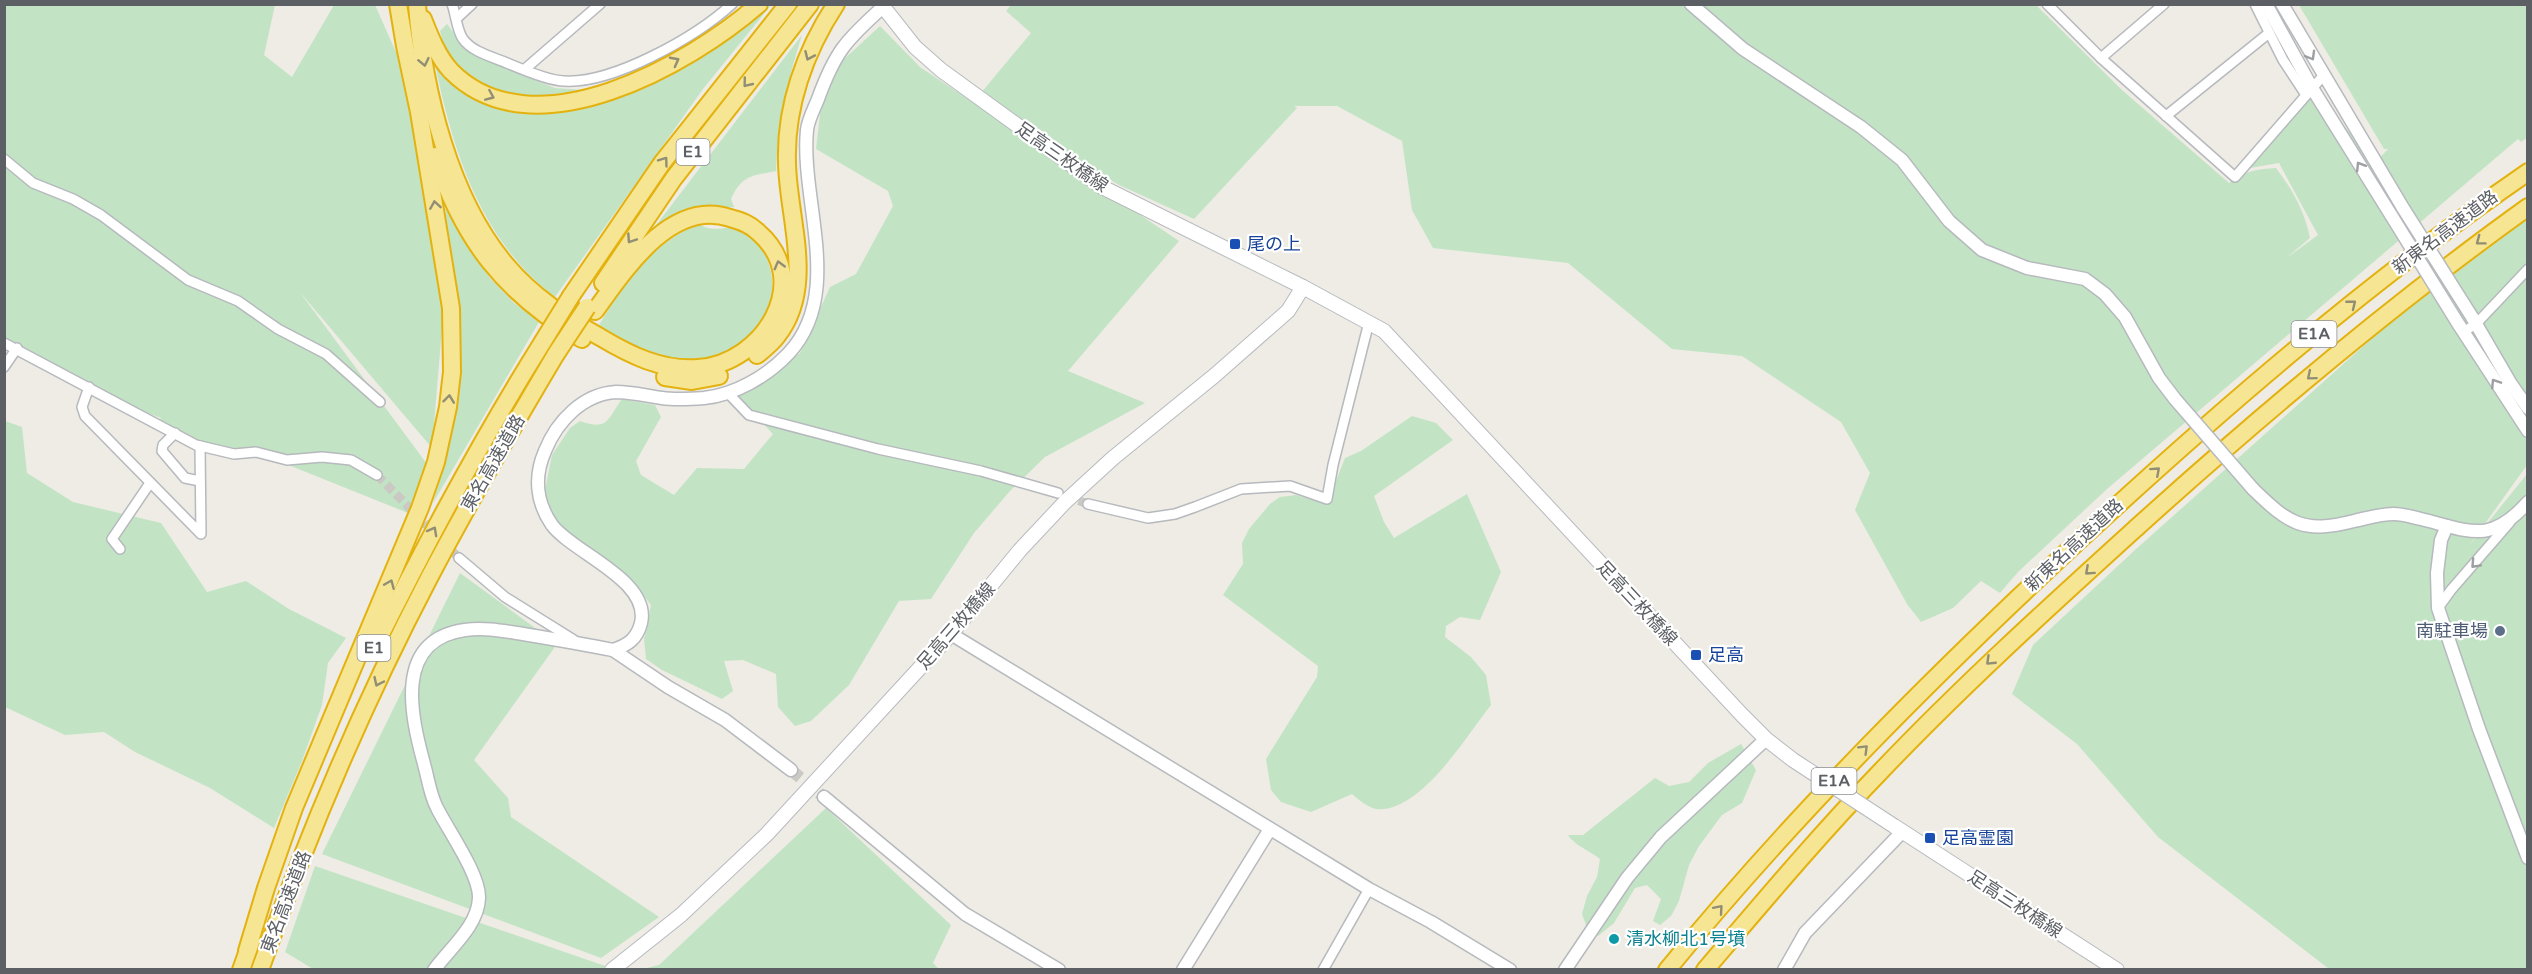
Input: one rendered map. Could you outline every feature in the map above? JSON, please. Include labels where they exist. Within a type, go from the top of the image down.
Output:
[{"type":"highway","points":[[387,4],[405,46]]},
{"type":"highway","points":[[247,951],[294,808],[401,557],[436,462],[444,427],[452,372],[451,308],[419,112],[398,4]]},
{"type":"highway","points":[[417,4],[434,46],[451,70],[476,91],[500,101],[526,105],[581,99],[646,77],[704,45],[759,4]]},
{"type":"highway","points":[[417,4],[422,52],[434,109],[463,194],[484,233],[506,266],[550,306],[638,357],[670,367],[701,368],[730,360],[744,352],[766,330],[774,317],[782,294],[781,272],[771,246],[764,236],[746,223],[722,215],[696,216],[672,226],[647,245],[591,309]]},
{"type":"highway","name":"東名高速道路","points":[[241,969],[301,812],[359,678],[448,502],[571,296],[662,163],[788,4]]},
{"type":"highway","name":"東名高速道路","points":[[260,969],[325,803],[380,679],[428,579],[464,513],[560,356],[674,178],[810,4]]},
{"type":"highway","points":[[419,112],[445,187],[473,238],[508,285],[547,319],[613,357],[662,377],[692,381],[723,375],[753,359],[778,336],[791,310],[797,279],[794,223],[786,163],[791,109],[805,63],[836,4]]},
{"type":"highway","name":"新東名高速道路","points":[[1667,969],[1845,769],[2013,602],[2112,510],[2211,420],[2306,341],[2402,264],[2528,172]]},
{"type":"highway","name":"新東名高速道路","points":[[1705,969],[1802,857],[1880,772],[2032,621],[2229,444],[2419,288],[2528,207]]},
{"type":"highway","points":[[1720,969],[1880,772]]},
{"type":"main road","name":"足高三枚橋線","points":[[882,6],[915,47],[940,70],[1102,187],[1304,287],[1384,331],[1766,739],[1793,760],[2116,969]]},
{"type":"main road","name":"足高三枚橋線","points":[[612,969],[681,915],[767,834],[951,634],[1020,550],[1065,502],[1113,458],[1214,376],[1288,311],[1304,287]]},
{"type":"street","points":[[452,4],[462,39],[474,49],[561,81],[587,81],[614,73],[687,36],[732,4]]},
{"type":"street","points":[[457,18],[472,4]]},
{"type":"street","points":[[525,69],[600,4]]},
{"type":"street","points":[[1691,4],[1743,49],[1862,127],[1902,160],[1950,221],[1982,250],[2027,268],[2085,279],[2105,294],[2125,317],[2159,378],[2175,399],[2253,489],[2279,515],[2300,524],[2326,528],[2373,515],[2397,514],[2475,533],[2492,529],[2512,520]]},
{"type":"street","points":[[2047,4],[2101,58],[2235,177],[2322,76]]},
{"type":"street","points":[[2101,58],[2164,4]]},
{"type":"street","points":[[2255,4],[2283,60],[2309,92],[2391,215],[2528,431]]},
{"type":"street","points":[[2266,4],[2309,92]]},
{"type":"street","points":[[2282,4],[2322,76],[2528,408]]},
{"type":"street","points":[[613,650],[629,644],[639,632],[643,616],[639,602],[629,586],[553,526],[541,505],[538,489],[539,470],[545,450],[568,415],[586,401],[599,395],[617,392],[683,399],[705,398],[728,393],[773,367],[790,352],[802,335],[809,316],[816,296],[819,271],[807,161],[807,128],[829,68],[839,50],[852,34],[882,6]]},
{"type":"street","points":[[2166,116],[2269,33]]},
{"type":"street","points":[[4,159],[33,183],[73,199],[101,215],[188,280],[238,301],[278,329],[326,354],[381,402]]},
{"type":"street","points":[[2461,328],[2474,320],[2528,269]]},
{"type":"street","points":[[1088,504],[1148,518],[1196,507],[1241,489],[1290,486],[1327,499],[1333,465],[1369,322]]},
{"type":"street","points":[[4,343],[200,446],[234,454],[256,452],[287,460],[322,457],[351,460],[377,474]]},
{"type":"street","points":[[4,367],[17,348]]},
{"type":"street","points":[[89,387],[82,407],[85,416],[201,534],[200,446]]},
{"type":"street","points":[[728,393],[749,415],[878,449],[981,471],[1058,493]]},
{"type":"street","points":[[175,433],[163,445],[162,451],[184,478],[200,481]]},
{"type":"street","points":[[120,549],[112,539],[150,483]]},
{"type":"street","points":[[2438,608],[2528,502]]},
{"type":"street","points":[[2447,526],[2441,540],[2437,573],[2438,608],[2479,729],[2528,858]]},
{"type":"street","points":[[459,558],[505,597],[577,642]]},
{"type":"street","points":[[434,969],[471,925],[478,910],[479,895],[475,879],[435,805],[412,721],[411,691],[420,658],[427,647],[441,638],[464,630],[493,630],[577,642],[613,650],[668,687],[725,720],[790,770]]},
{"type":"street","points":[[951,634],[1369,889],[1431,922],[1510,969]]},
{"type":"street","points":[[1565,969],[1627,878],[1661,837],[1766,739]]},
{"type":"street","points":[[824,797],[965,914],[1059,969]]},
{"type":"street","points":[[1183,969],[1270,829]]},
{"type":"street","points":[[1784,969],[1805,933],[1898,829]]},
{"type":"street","points":[[1323,969],[1369,889]]},
{"type":"green space","points":[[4,5],[275,5],[264,55],[292,77],[334,5],[375,5],[415,95],[444,304],[432,448],[299,291],[427,464],[408,513],[256,452],[216,449],[194,441],[158,424],[161,418],[106,397],[5,342]]},
{"type":"green space","points":[[771,5],[703,89],[555,297],[529,275],[489,222],[461,162],[435,64],[454,85],[476,100],[495,106],[539,112],[570,108],[670,74],[716,47]]},
{"type":"green space","points":[[1011,5],[2036,5],[2122,90],[2229,183],[2251,171],[2276,168],[2297,201],[2310,238],[2285,259],[2318,235],[2279,163],[2244,169],[2312,88],[2375,163],[2388,149],[2384,149],[2299,5],[2527,5],[2527,138],[2521,142],[2518,139],[2107,489],[2018,572],[2000,593],[1981,581],[1953,608],[1921,622],[1907,604],[1855,510],[1870,473],[1841,422],[1742,356],[1672,349],[1568,263],[1433,248],[1412,210],[1402,141],[1337,106],[1294,106],[1297,108],[1194,219],[1119,185],[1067,154],[981,93],[1031,33],[1006,11]]},
{"type":"green space","points":[[447,24],[464,46],[480,58],[555,88],[584,90],[531,99],[485,89],[456,66],[445,50],[440,31]]},
{"type":"green space","points":[[880,26],[920,67],[1179,241],[1068,371],[1145,403],[1045,457],[1010,491],[974,533],[931,599],[899,601],[849,685],[811,721],[795,726],[778,707],[776,674],[743,660],[724,661],[733,691],[722,699],[662,670],[646,659],[644,639],[651,605],[638,588],[558,526],[544,495],[552,455],[570,428],[580,421],[596,425],[606,422],[622,399],[655,405],[661,417],[636,461],[641,475],[674,495],[697,468],[744,469],[773,434],[736,395],[800,353],[830,287],[856,274],[893,206],[888,191],[816,149],[821,105],[842,61]]},
{"type":"green space","points":[[802,35],[784,102],[776,171],[754,176],[739,185],[731,199],[734,207],[702,205],[650,233]]},
{"type":"green space","points":[[445,208],[490,278],[514,303],[539,322],[433,503],[451,431],[458,358],[459,333],[455,271]]},
{"type":"green space","points":[[2527,220],[2527,465],[2469,546],[2527,474],[2527,969],[2329,969],[2158,837],[2077,744],[2012,694],[2033,645],[2135,550],[2387,325],[2460,265]]},
{"type":"green space","points":[[699,224],[715,229],[734,228],[742,231],[756,242],[766,255],[771,272],[772,290],[761,322],[750,335],[737,346],[722,354],[688,361],[652,354],[599,325],[619,293],[641,265],[666,242]]},
{"type":"green space","points":[[1412,416],[1436,423],[1453,440],[1374,496],[1384,522],[1394,538],[1467,494],[1501,572],[1480,620],[1460,617],[1446,626],[1445,637],[1471,657],[1486,675],[1491,705],[1441,770],[1409,799],[1393,807],[1376,809],[1366,805],[1352,794],[1311,812],[1281,802],[1271,790],[1266,759],[1317,677],[1318,666],[1223,595],[1243,564],[1242,543],[1249,529],[1270,504],[1280,497],[1296,495],[1327,504],[1345,458],[1361,451]]},
{"type":"green space","points":[[5,421],[22,427],[27,473],[73,502],[161,523],[207,592],[246,581],[289,609],[346,638],[328,663],[322,705],[274,828],[210,788],[135,752],[104,732],[65,735],[5,707]]},
{"type":"green space","points":[[460,573],[557,644],[474,760],[508,798],[511,817],[659,917],[601,958],[322,854]]},
{"type":"green space","points":[[1741,744],[1756,770],[1742,803],[1722,815],[1699,846],[1689,865],[1679,901],[1671,916],[1660,925],[1653,921],[1661,899],[1647,885],[1635,888],[1614,923],[1598,936],[1588,930],[1582,914],[1587,896],[1597,877],[1600,859],[1578,845],[1568,835],[1583,835],[1655,778],[1669,786],[1689,782],[1708,763]]},
{"type":"green space","points":[[826,808],[951,925],[933,963],[939,969],[643,969],[659,965]]},
{"type":"green space","points":[[315,866],[614,969],[313,969],[285,952]]},
{"type":"tunnel","points":[[377,475],[459,558]]},
{"type":"tunnel","points":[[1066,496],[1088,504]]},
{"type":"tunnel","points":[[791,770],[824,797]]},
{"type":"place","name":"尾の上","points":[[1235,244]]},
{"type":"place","name":"南駐車場","points":[[2500,631]]},
{"type":"place","name":"足高","points":[[1696,655]]},
{"type":"place","name":"足高霊園","points":[[1930,838]]},
{"type":"place","name":"清水柳北1号墳","points":[[1614,939]]}]
